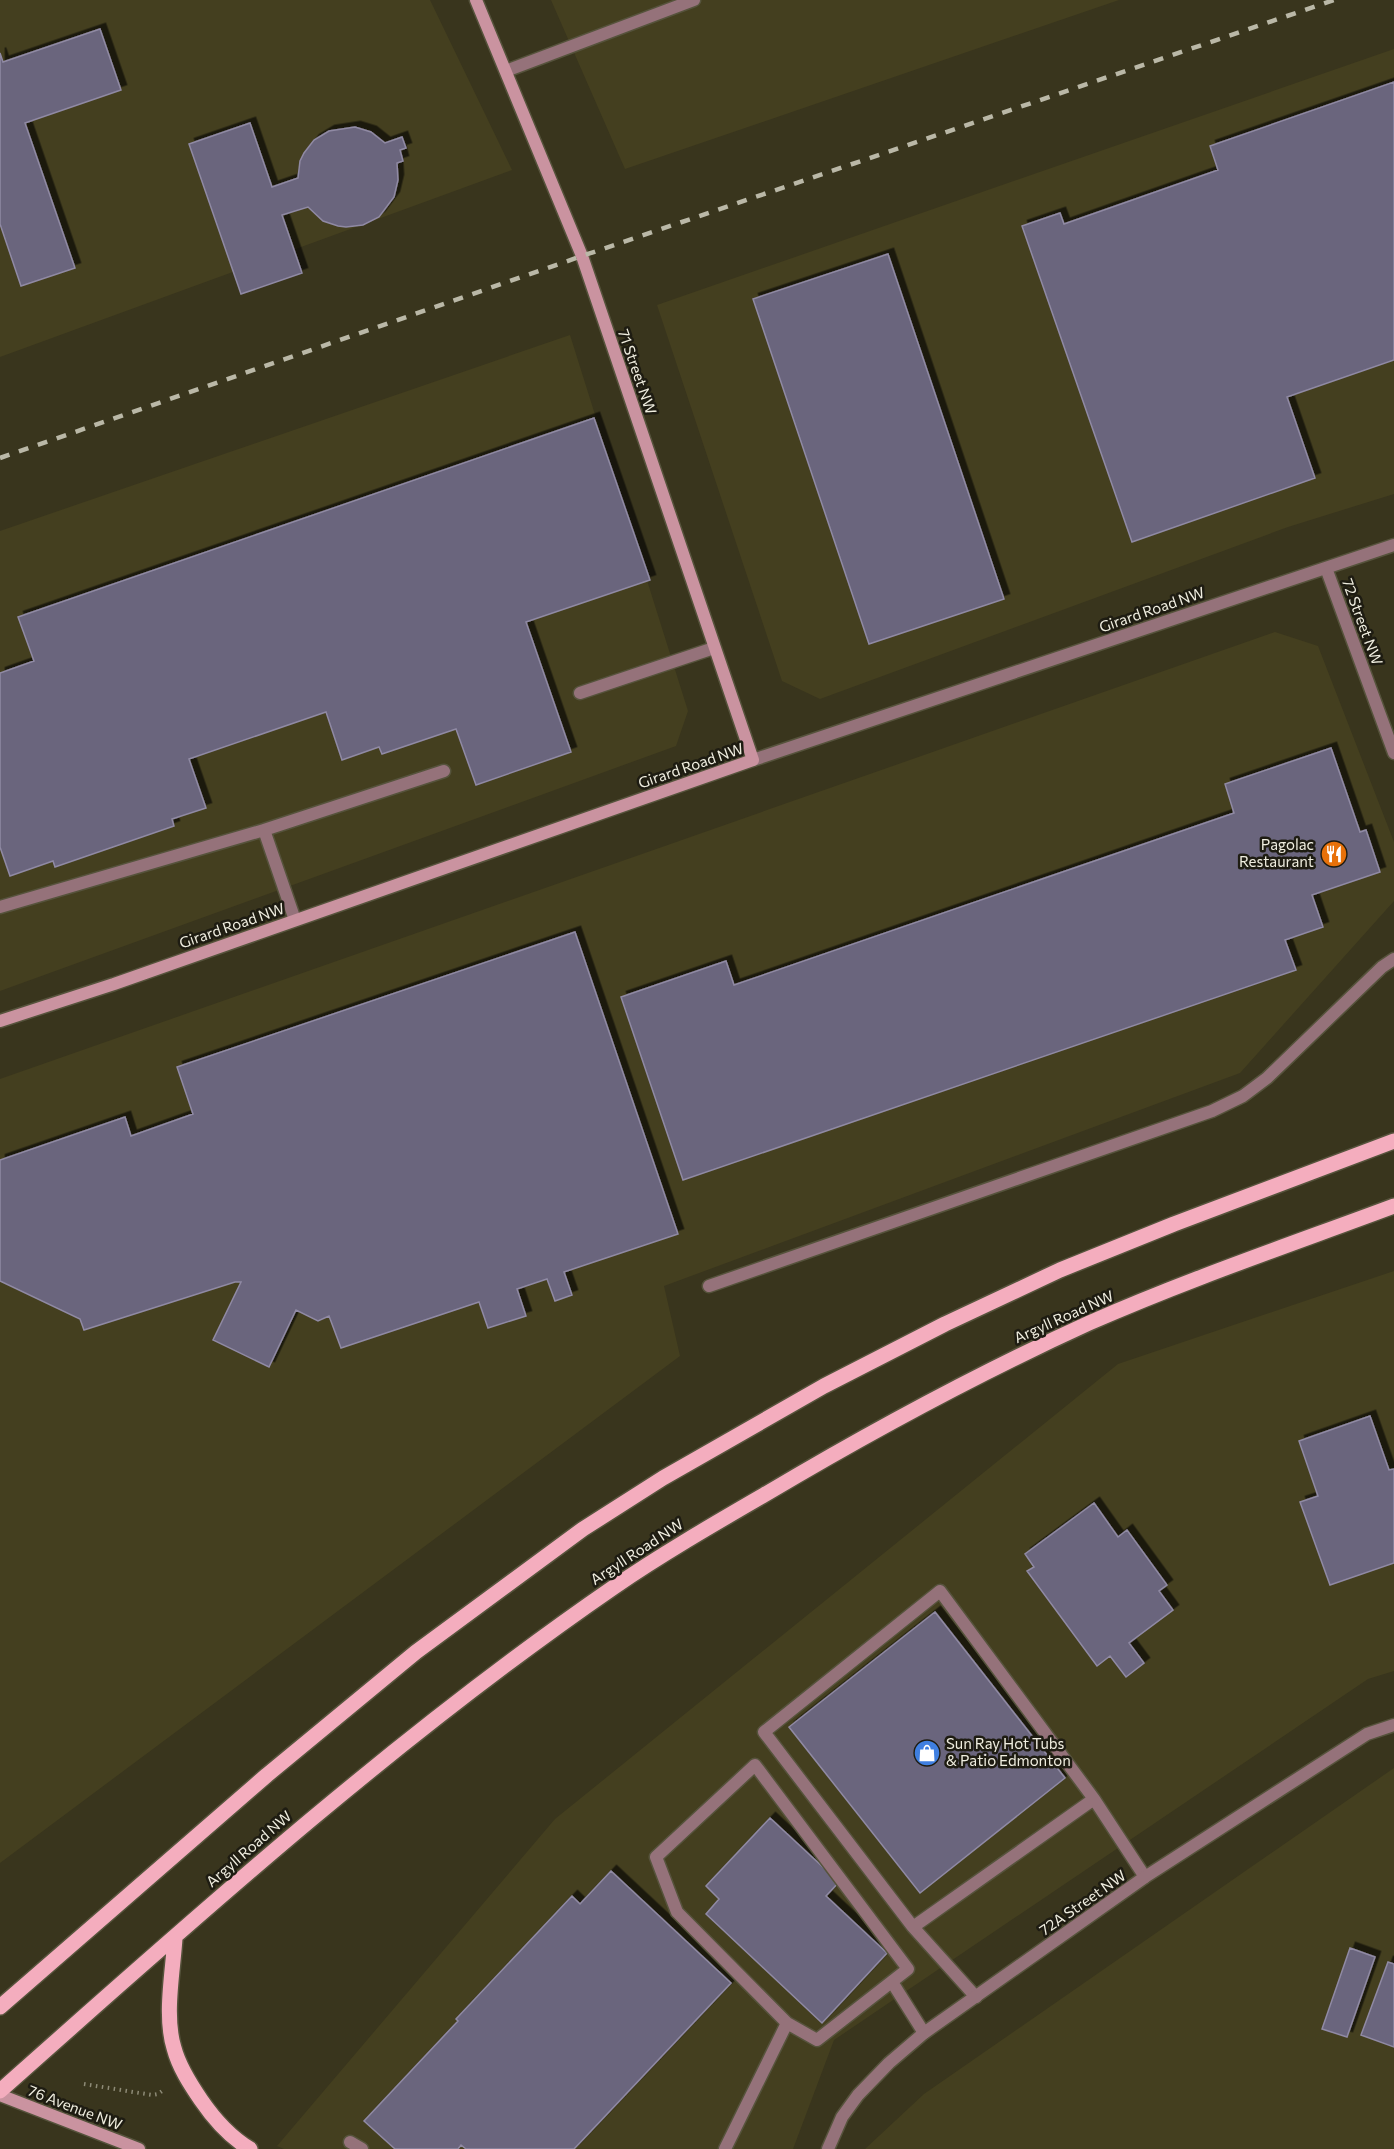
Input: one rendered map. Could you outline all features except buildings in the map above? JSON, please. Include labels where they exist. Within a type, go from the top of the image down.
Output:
[{"type":"main road","points":[[0,2007],[258,1783],[416,1652],[583,1529],[663,1478],[824,1386],[945,1324],[1060,1270],[1174,1224],[1394,1141]]},
{"type":"main road","name":"Argyll Road NW","points":[[0,2093],[295,1833],[382,1761],[519,1654],[618,1584],[855,1441],[970,1380],[1092,1322],[1203,1277],[1394,1206]]},
{"type":"main road","points":[[175,1938],[170,2017],[173,2047],[186,2078],[211,2114],[237,2142],[250,2149]]},
{"type":"street","name":"71 Street NW","points":[[476,0],[582,256],[753,760]]},
{"type":"street","points":[[506,71],[694,0]]},
{"type":"street","name":"Girard Road NW","points":[[1,1018],[114,984],[753,760],[1394,544]]},
{"type":"street","name":"72 Street NW","points":[[1326,567],[1394,753]]},
{"type":"street","points":[[580,693],[714,648]]},
{"type":"street","points":[[0,907],[264,830],[444,771]]},
{"type":"street","points":[[264,830],[295,920]]},
{"type":"street","points":[[709,1286],[1212,1111],[1243,1096],[1267,1077],[1382,967],[1394,959]]},
{"type":"street","points":[[976,1997],[913,1927],[764,1731],[940,1592],[1094,1799],[1145,1877]]},
{"type":"street","name":"72A Street NW","points":[[828,2149],[842,2117],[858,2095],[889,2063],[924,2033],[1145,1877],[1367,1734],[1394,1725]]},
{"type":"street","points":[[755,1766],[908,1969],[817,2040],[787,2024],[677,1912],[656,1857],[755,1766]]},
{"type":"street","points":[[913,1927],[1094,1799]]},
{"type":"street","points":[[892,1982],[924,2033]]},
{"type":"street","points":[[725,2149],[787,2024]]},
{"type":"street","name":"76 Avenue NW","points":[[0,2093],[140,2149]]},
{"type":"street","points":[[350,2142],[362,2149]]},
{"type":"path","points":[[84,2084],[152,2095],[158,2094],[170,2085]]},
{"type":"shaded area","points":[[0,0],[430,0],[512,170],[0,357]]},
{"type":"shaded area","points":[[551,0],[1119,0],[625,169]]},
{"type":"shaded area","points":[[1394,49],[1394,494],[1288,527],[820,699],[782,681],[657,305]]},
{"type":"shaded area","points":[[570,335],[688,711],[676,746],[0,991],[0,531]]},
{"type":"shaded area","points":[[1275,632],[1318,646],[1394,842],[1394,901],[1240,1073],[664,1286],[680,1356],[0,1863],[0,1079]]},
{"type":"shaded area","points":[[1394,1271],[1394,1671],[1368,1679],[834,2040],[793,2149],[284,2149],[277,2146],[555,1819],[1118,1364]]},
{"type":"shaded area","points":[[1394,1768],[1394,2149],[865,2149],[924,2094]]},
{"type":"railway","points":[[0,458],[582,256],[1334,0]]},
{"type":"place","name":"Pagolac Restaurant","points":[[1334,854]]},
{"type":"place","name":"Sun Ray Hot Tubs & Patio Edmonton","points":[[927,1753]]}]
